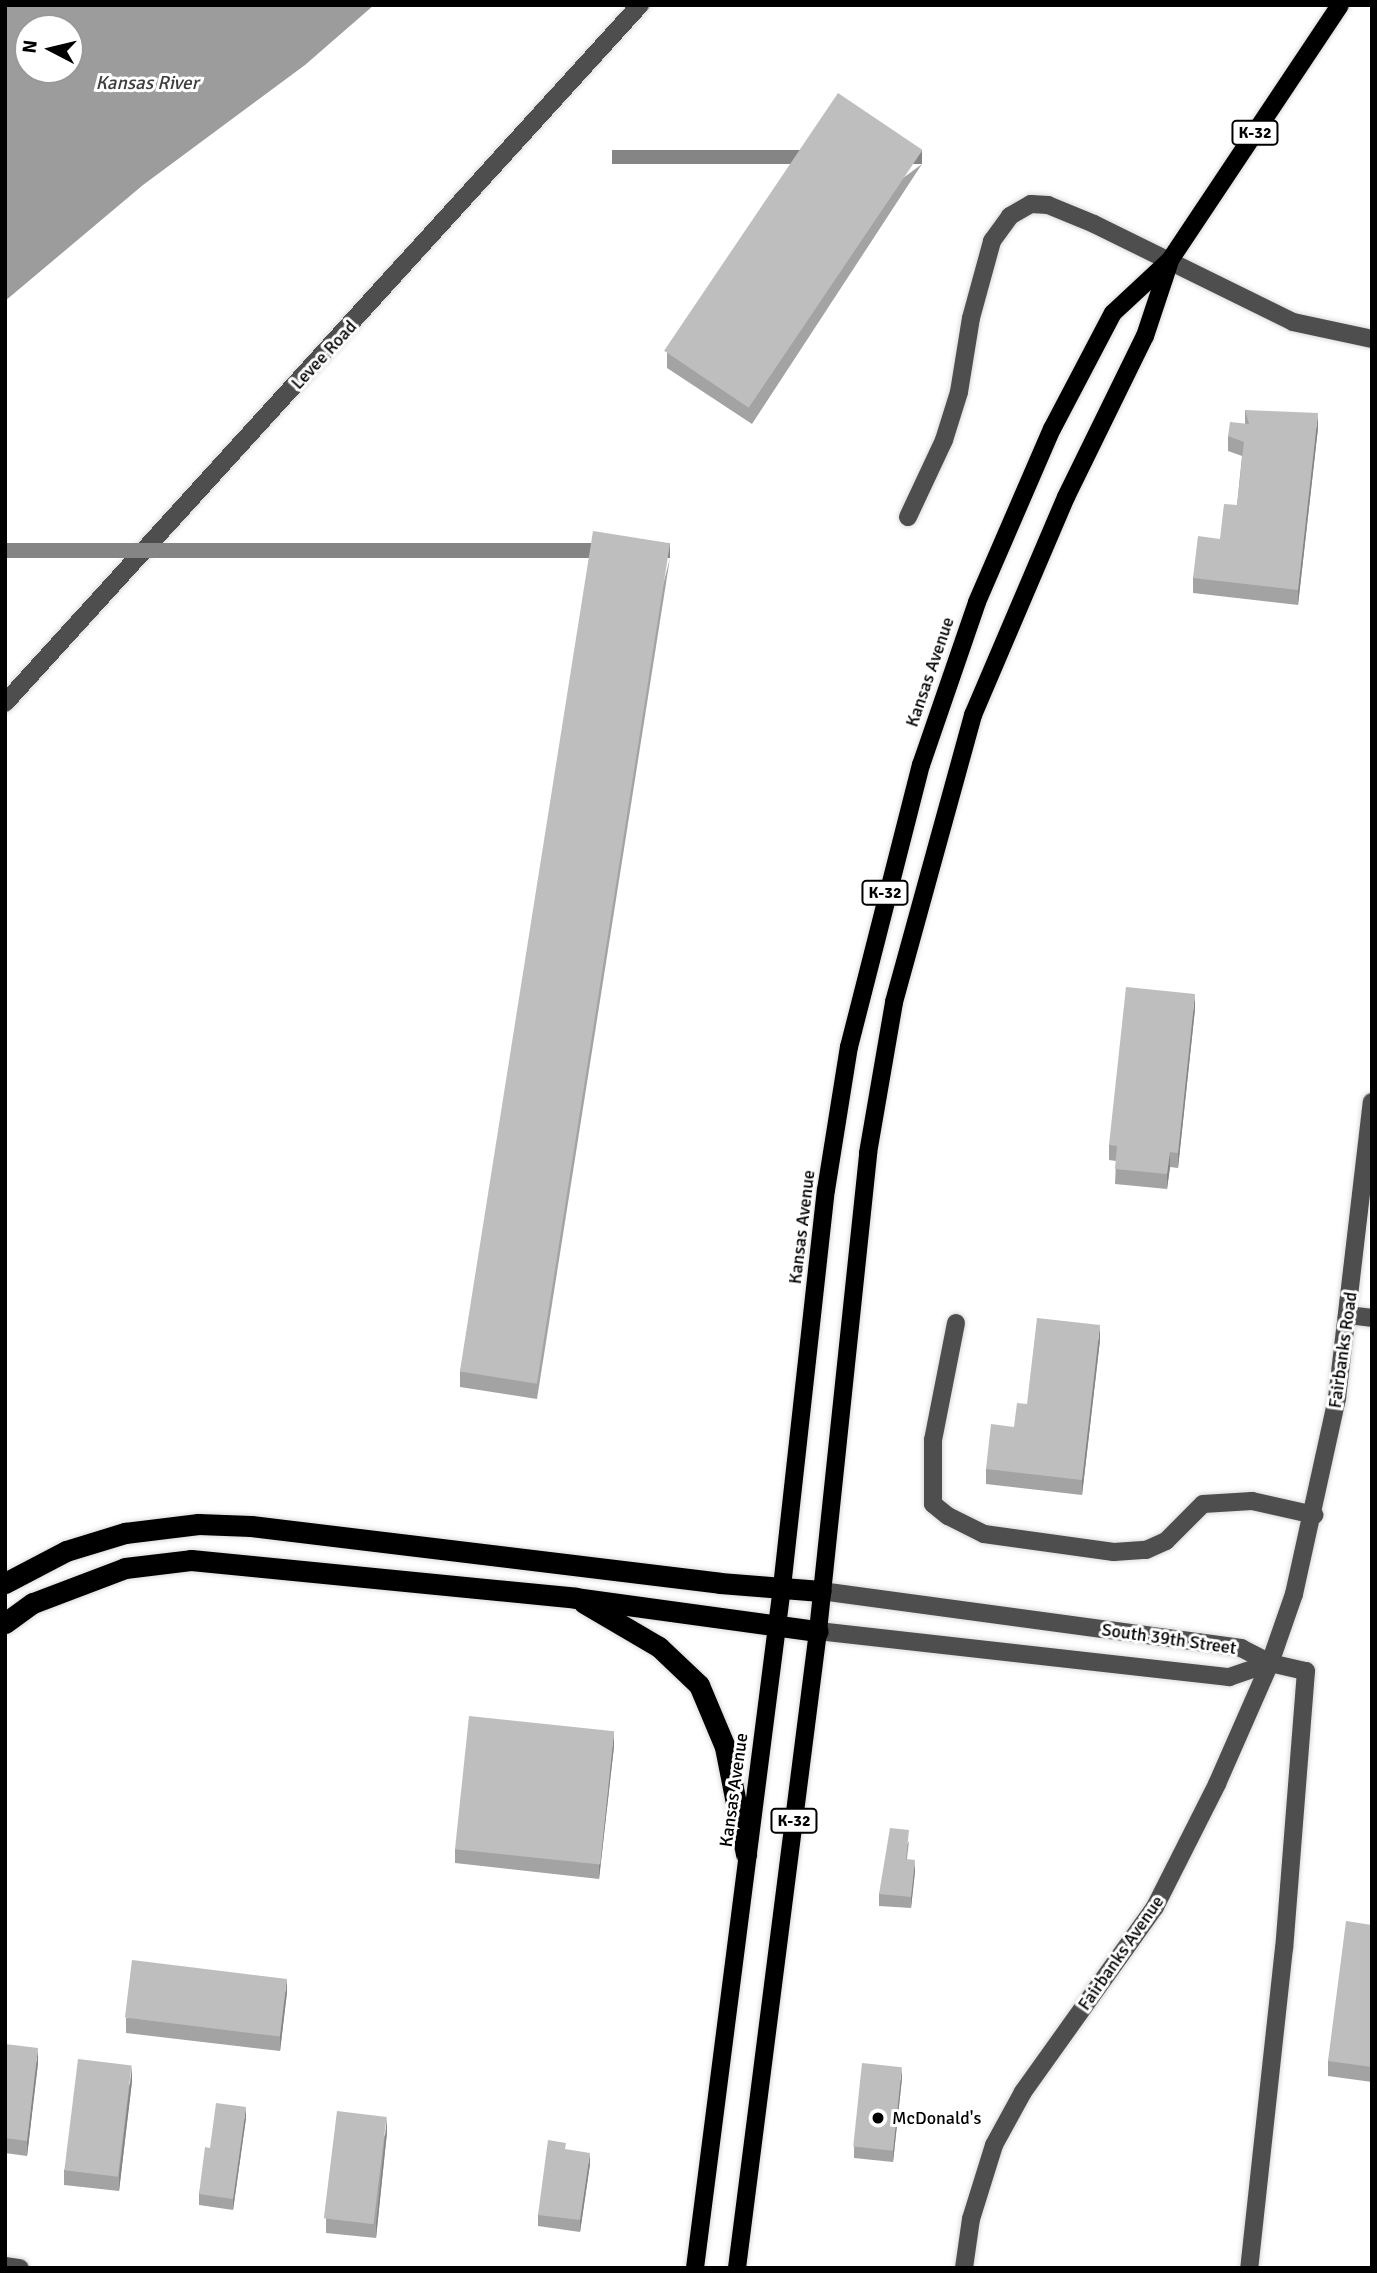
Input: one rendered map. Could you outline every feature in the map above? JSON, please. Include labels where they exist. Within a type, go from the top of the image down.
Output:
[{"type":"highway","points":[[5,1583],[66,1551],[125,1533],[198,1524],[251,1526],[821,1591]]},
{"type":"highway","points":[[5,1623],[33,1603],[125,1568],[191,1560],[576,1598],[818,1631]]},
{"type":"highway","points":[[576,1598],[659,1647],[699,1685],[725,1747],[746,1854]]},
{"type":"main road","name":"Kansas Avenue","points":[[695,2268],[782,1587],[826,1190],[849,1047],[921,765],[977,602],[1052,429],[1112,313],[1170,260],[1340,5]]},
{"type":"main road","name":"Kansas Avenue","points":[[737,2268],[818,1631],[868,1153],[894,1002],[972,715],[1066,497],[1145,336],[1170,260]]},
{"type":"street","name":"Levee Road","points":[[5,702],[640,5]]},
{"type":"street","points":[[908,517],[944,440],[959,392],[983,271],[992,241],[1010,216],[1031,204],[1048,205],[1170,260],[1293,322],[1372,339]]},
{"type":"street","name":"Fairbanks Road","points":[[1294,1594],[1314,1515],[1348,1315],[1372,1102]]},
{"type":"street","points":[[1348,1315],[1372,1318]]},
{"type":"street","points":[[956,1323],[933,1440],[933,1504],[948,1516],[984,1534],[1114,1552],[1146,1550],[1166,1541],[1203,1504],[1252,1501],[1314,1515]]},
{"type":"street","name":"South 39th Street","points":[[821,1591],[1241,1648],[1270,1663]]},
{"type":"street","name":"Fairbanks Avenue","points":[[964,2268],[971,2219],[994,2145],[1023,2092],[1156,1907],[1270,1663],[1294,1594]]},
{"type":"street","name":"South 39th Street","points":[[818,1631],[1229,1677],[1270,1663]]},
{"type":"street","points":[[1249,2268],[1284,1948],[1306,1671],[1270,1663]]},
{"type":"street","points":[[5,2266],[20,2268]]},
{"type":"water","name":"Kansas River","points":[[5,5],[374,5],[305,65],[143,185],[5,301]]},
{"type":"building","points":[[838,93],[923,150],[749,408],[664,351]]},
{"type":"building","points":[[1245,410],[1318,413],[1298,590],[1193,578],[1198,536],[1220,539],[1224,504],[1237,505],[1244,442],[1228,436],[1230,422],[1249,424]]},
{"type":"building","points":[[593,531],[670,543],[537,1384],[460,1372]]},
{"type":"building","points":[[1126,987],[1195,994],[1178,1153],[1170,1152],[1167,1174],[1115,1169],[1117,1146],[1109,1145]]},
{"type":"building","points":[[1037,1318],[1100,1325],[1082,1480],[986,1469],[991,1424],[1014,1427],[1017,1403],[1027,1404]]},
{"type":"building","points":[[469,1716],[614,1731],[600,1865],[455,1849]]},
{"type":"building","points":[[890,1828],[909,1830],[906,1859],[915,1860],[911,1897],[879,1894]]},
{"type":"building","points":[[1346,1921],[1372,1925],[1372,2067],[1328,2061]]},
{"type":"building","points":[[132,1960],[287,1979],[280,2037],[125,2018]]},
{"type":"building","points":[[5,2044],[38,2048],[27,2141],[5,2138]]},
{"type":"building","points":[[78,2059],[132,2066],[118,2177],[64,2170]]},
{"type":"building","name":"McDonald's","points":[[862,2063],[902,2067],[893,2151],[853,2147]]},
{"type":"building","points":[[216,2103],[246,2107],[233,2199],[199,2194],[205,2147],[210,2148]]},
{"type":"building","points":[[337,2111],[387,2117],[373,2224],[324,2218]]},
{"type":"building","points":[[548,2140],[566,2143],[565,2149],[590,2153],[580,2220],[538,2215]]},
{"type":"place","name":"McDonald's","points":[[878,2118]]}]
